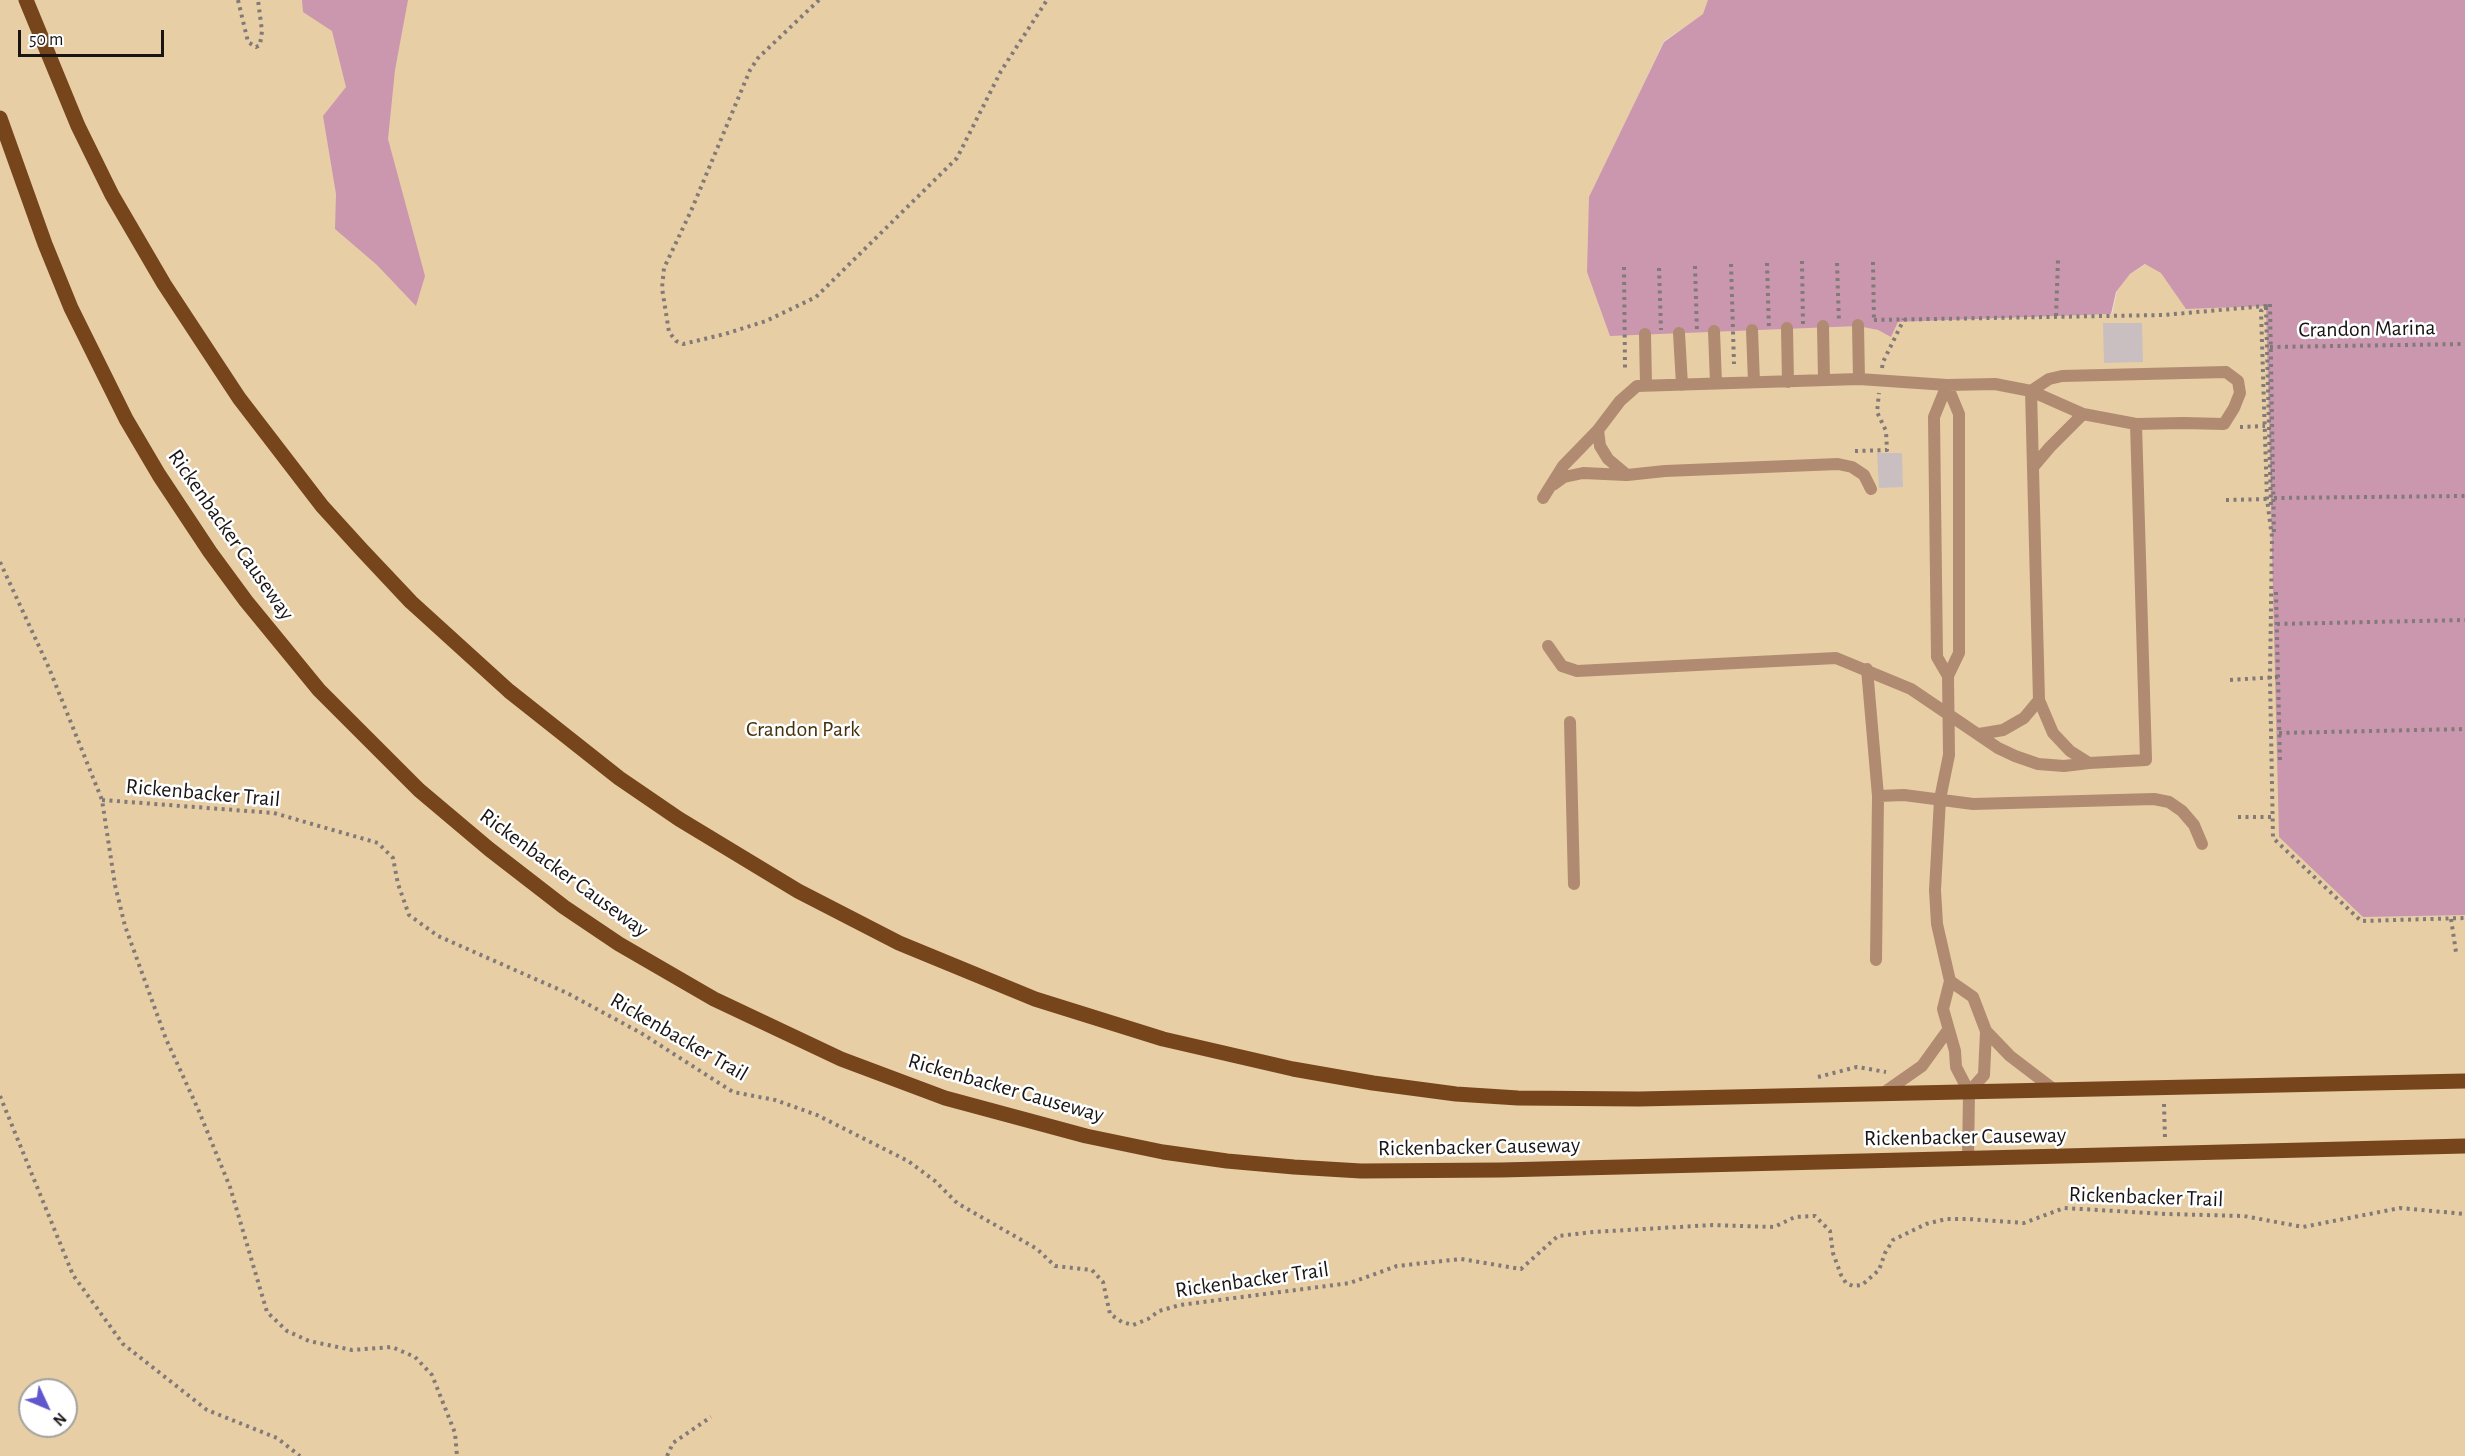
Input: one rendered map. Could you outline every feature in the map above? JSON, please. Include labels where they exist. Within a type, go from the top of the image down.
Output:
[{"type":"main road","name":"Rickenbacker Causeway","points":[[26,0],[78,126],[112,195],[164,284],[239,398],[322,506],[419,609],[560,734],[679,819],[787,885],[899,943],[1035,999],[1162,1039],[1293,1069],[1383,1085],[1456,1094],[1518,1098],[1628,1100],[2052,1088],[2465,1081]]},
{"type":"main road","name":"Rickenbacker Causeway","points":[[0,118],[45,244],[71,308],[126,419],[189,521],[260,619],[319,690],[427,797],[556,901],[610,938],[714,999],[841,1059],[945,1098],[1012,1118],[1086,1136],[1163,1152],[1227,1161],[1361,1171],[2465,1146]]},
{"type":"lane","points":[[1858,325],[1859,379]]},
{"type":"lane","points":[[1823,326],[1824,380]]},
{"type":"lane","points":[[1787,328],[1788,382]]},
{"type":"lane","points":[[1752,330],[1754,382]]},
{"type":"lane","points":[[1714,331],[1716,383]]},
{"type":"lane","points":[[1679,333],[1682,385]]},
{"type":"lane","points":[[1645,334],[1646,385]]},
{"type":"lane","points":[[1871,489],[1864,475],[1852,467],[1838,464],[1665,471],[1627,475],[1584,473],[1564,477],[1543,498],[1563,466],[1598,430],[1620,401],[1637,386],[1859,379],[1947,385],[1995,384],[2031,391],[2084,414],[2136,424],[2224,424],[2240,393],[2238,381],[2226,372],[2062,376],[2049,380],[2031,391]]},
{"type":"lane","points":[[1947,385],[1959,414],[1959,653],[1948,676],[1949,754],[1940,799],[1936,850],[1937,924],[1950,981],[1943,1009],[1955,1052],[1956,1067],[1969,1092],[1968,1159]]},
{"type":"lane","points":[[1947,385],[1934,417],[1937,657],[1948,676]]},
{"type":"lane","points":[[2031,391],[2039,700],[2053,734],[2070,751],[2089,763]]},
{"type":"lane","points":[[2033,467],[2084,414]]},
{"type":"lane","points":[[1548,646],[1562,666],[1577,671],[1836,658],[1911,688],[1998,748],[2038,764],[2064,766],[2146,760],[2136,424]]},
{"type":"lane","points":[[1598,430],[1600,446],[1608,459],[1627,475]]},
{"type":"lane","points":[[1867,669],[1878,796],[1876,960]]},
{"type":"lane","points":[[1979,734],[2003,730],[2024,718],[2039,700]]},
{"type":"lane","points":[[1570,722],[1574,884]]},
{"type":"lane","points":[[1878,796],[1904,795],[1973,804],[2154,799],[2169,802],[2182,811],[2194,825],[2202,844]]},
{"type":"lane","points":[[1950,981],[1973,997],[1986,1031],[2010,1056],[2052,1088]]},
{"type":"lane","points":[[1882,1094],[1922,1066],[1948,1030]]},
{"type":"lane","points":[[1969,1092],[1984,1075],[1986,1031]]},
{"type":"path","points":[[238,0],[248,42],[256,47],[261,45],[262,31],[258,0]]},
{"type":"path","points":[[819,0],[758,58],[750,70],[691,211],[664,268],[662,288],[669,332],[676,341],[683,344],[766,321],[816,297],[953,163],[971,135],[1001,71],[1047,0]]},
{"type":"path","points":[[2056,316],[2058,260]]},
{"type":"path","points":[[1802,261],[1803,328]]},
{"type":"path","points":[[1873,262],[1874,330]]},
{"type":"path","points":[[1767,263],[1769,339]]},
{"type":"path","points":[[1837,263],[1839,328]]},
{"type":"path","points":[[1731,264],[1734,364]]},
{"type":"path","points":[[1695,266],[1697,343]]},
{"type":"path","points":[[1624,267],[1625,368]]},
{"type":"path","points":[[1659,268],[1661,334]]},
{"type":"path","points":[[1874,320],[2163,315],[2268,305]]},
{"type":"path","points":[[2268,305],[2274,498],[2274,534],[2272,537]]},
{"type":"path","points":[[2268,305],[2261,311],[2267,499],[2272,537]]},
{"type":"path","points":[[2268,305],[2272,537],[2270,678],[2273,838],[2361,921],[2465,918]]},
{"type":"path","points":[[1851,451],[1887,450],[1886,431],[1877,412],[1883,362],[1904,319]]},
{"type":"path","name":"Crandon Marina","points":[[2270,347],[2465,344]]},
{"type":"path","points":[[2224,424],[2235,427],[2272,426]]},
{"type":"path","points":[[2274,498],[2465,496]]},
{"type":"path","points":[[2226,500],[2267,499]]},
{"type":"path","name":"Rickenbacker Trail","points":[[0,562],[49,668],[102,800],[274,813],[378,843],[393,858],[398,884],[409,915],[438,936],[567,993],[641,1033],[733,1092],[775,1100],[818,1115],[908,1161],[935,1181],[957,1203],[1037,1249],[1055,1266],[1092,1270],[1103,1282],[1110,1314],[1122,1322],[1133,1325],[1148,1319],[1159,1311],[1180,1305],[1350,1283],[1397,1266],[1461,1259],[1521,1269],[1558,1236],[1593,1232],[1713,1225],[1774,1227],[1795,1217],[1815,1216],[1830,1231],[1833,1253],[1840,1275],[1846,1283],[1853,1286],[1862,1285],[1879,1270],[1893,1240],[1926,1224],[1946,1219],[2024,1223],[2064,1208],[2244,1216],[2303,1227],[2400,1208],[2465,1214]]},
{"type":"path","points":[[2276,592],[2280,763]]},
{"type":"path","points":[[2277,624],[2465,620]]},
{"type":"path","points":[[2230,680],[2278,677]]},
{"type":"path","points":[[2279,733],[2465,729]]},
{"type":"path","points":[[102,800],[115,885],[125,926],[166,1039],[230,1187],[267,1312],[287,1331],[309,1341],[352,1350],[392,1347],[415,1357],[432,1375],[455,1433],[457,1456]]},
{"type":"path","points":[[2238,817],[2273,817]]},
{"type":"path","points":[[2451,919],[2456,952]]},
{"type":"path","points":[[0,1096],[73,1275],[123,1344],[207,1410],[277,1438],[300,1456]]},
{"type":"path","points":[[2164,1097],[2165,1143]]},
{"type":"path","points":[[667,1456],[673,1443],[711,1417]]},
{"type":"green space","name":"Crandon Park","points":[[0,0],[1709,0],[1704,14],[1664,41],[1590,197],[1858,325],[1891,336],[1898,322],[2112,314],[2117,291],[2130,274],[2146,264],[2266,306],[2465,914],[2465,1456],[0,1456]]},
{"type":"shaded area","points":[[302,0],[408,0],[395,70],[388,139],[425,276],[416,306],[377,265],[335,229],[336,194],[323,116],[346,87],[332,31],[303,12]]},
{"type":"shaded area","points":[[1708,0],[2465,0],[2465,915],[2363,917],[2279,837],[2266,306],[2186,309],[2161,273],[2145,264],[2130,274],[2116,292],[2111,314],[1898,322],[1891,337],[1878,330],[1858,326],[1610,336],[1587,272],[1589,197],[1664,42],[1703,14]]},
{"type":"building","points":[[2103,323],[2142,323],[2143,362],[2104,363]]},
{"type":"building","points":[[1877,453],[1902,453],[1903,487],[1879,488]]}]
